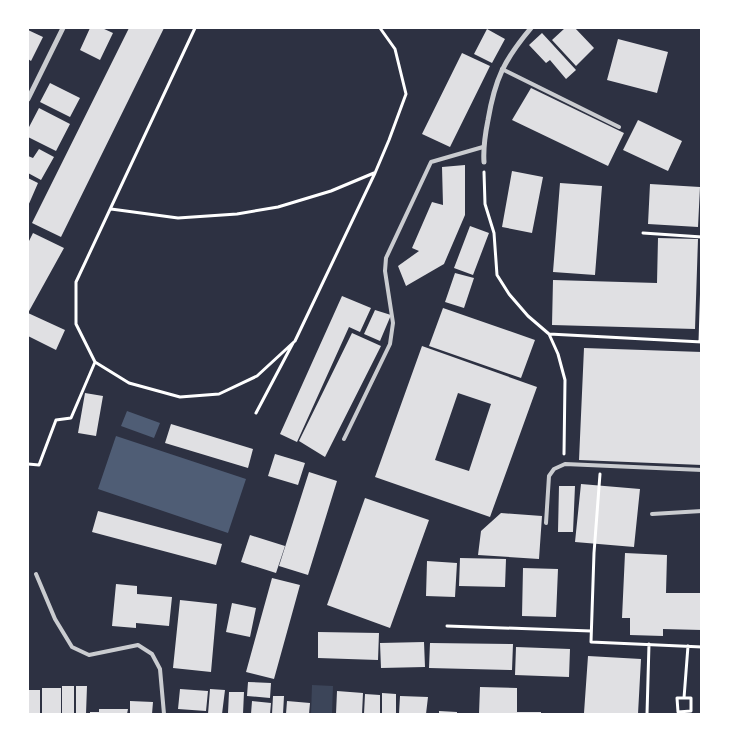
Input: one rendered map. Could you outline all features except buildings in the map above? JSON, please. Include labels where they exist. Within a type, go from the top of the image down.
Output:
[{"type":"street","points":[[28,99],[63,28]]},
{"type":"street","points":[[484,162],[483,147],[492,93],[502,69],[515,47],[531,28]]},
{"type":"lane","points":[[502,69],[619,127]]},
{"type":"lane","points":[[344,439],[390,344],[393,323],[385,271],[386,258],[419,188],[432,162],[483,147]]},
{"type":"lane","points":[[546,523],[549,476],[554,469],[565,464],[702,470]]},
{"type":"lane","points":[[652,514],[702,511]]},
{"type":"lane","points":[[36,574],[55,619],[72,647],[89,655],[138,645],[152,654],[160,669],[164,714]]},
{"type":"path","points":[[195,28],[76,282],[76,324],[95,362],[129,383],[180,397],[219,394],[257,376],[295,341]]},
{"type":"path","points":[[256,413],[295,341],[375,173],[390,140],[406,94],[395,49],[380,28]]},
{"type":"path","points":[[484,162],[485,204],[494,233],[497,275],[509,294],[528,316],[549,334],[558,354],[565,380],[565,464]]},
{"type":"path","points":[[111,209],[178,218],[237,214],[278,207],[331,191],[375,173]]},
{"type":"path","points":[[643,233],[702,237]]},
{"type":"path","points":[[549,334],[701,342],[702,278]]},
{"type":"path","points":[[28,464],[39,465],[56,420],[71,418],[95,362]]},
{"type":"path","points":[[600,467],[594,553],[591,642],[702,647]]},
{"type":"path","points":[[447,626],[590,632]]},
{"type":"path","points":[[647,714],[649,644]]},
{"type":"path","points":[[684,698],[688,646]]},
{"type":"path","points":[[677,698],[684,698],[690,698],[692,712],[678,712],[677,698]]},
{"type":"shaded area","points":[[127,411],[160,423],[154,438],[121,426]]},
{"type":"shaded area","points":[[116,436],[246,479],[228,533],[98,489]]},
{"type":"shaded area","points":[[312,685],[333,686],[332,714],[311,714]]}]
